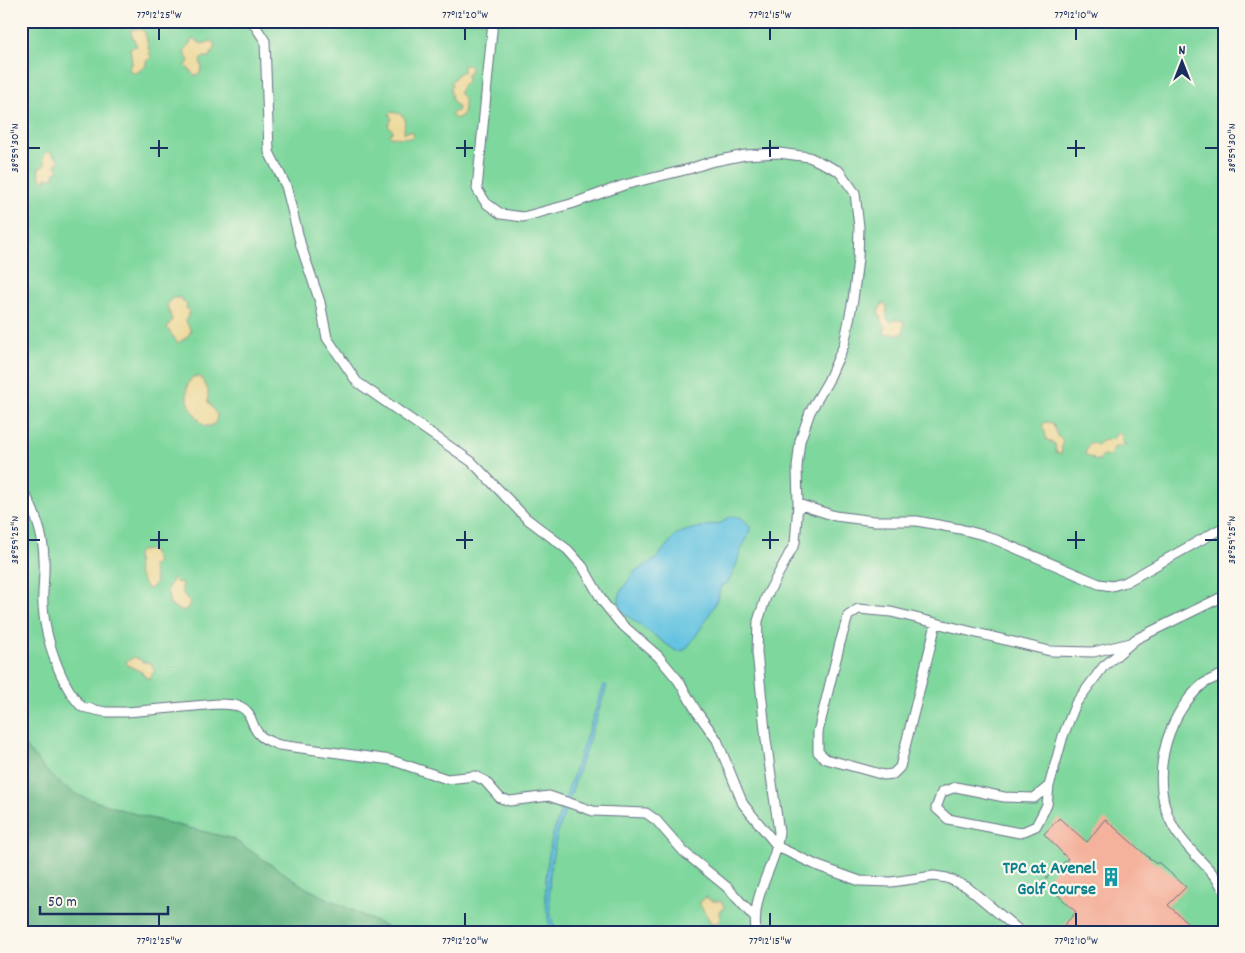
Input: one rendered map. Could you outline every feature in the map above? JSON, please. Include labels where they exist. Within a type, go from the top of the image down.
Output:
[{"type":"lane","points":[[252,21],[265,41],[269,152],[286,186],[301,246],[320,302],[327,338],[342,362],[358,382],[377,398],[472,462],[526,518],[568,550],[583,567],[603,602],[619,622],[658,656],[678,680],[697,712],[717,740],[743,804],[778,847],[818,866],[860,881],[892,882],[934,876],[947,878],[967,887],[1021,932]]},
{"type":"lane","points":[[493,21],[477,189],[486,203],[500,214],[523,217],[570,204],[624,185],[688,170],[710,162],[745,155],[779,153],[808,157],[839,171],[855,193],[859,227],[853,300],[844,345],[828,381],[810,412],[800,440],[797,467],[798,504],[795,544],[766,597],[758,629],[757,652],[769,771],[778,812],[778,847],[764,878],[754,917],[756,932]]},
{"type":"lane","points":[[21,488],[28,498],[37,522],[44,558],[43,607],[60,676],[82,707],[105,712],[127,712],[217,704],[241,707],[249,713],[258,732],[265,739],[279,745],[322,752],[366,755],[391,760],[447,779],[475,776],[485,781],[500,798],[510,801],[549,796],[593,811],[646,814],[656,820],[684,852],[728,888],[754,917]]},
{"type":"lane","points":[[798,504],[835,516],[874,521],[917,521],[988,536],[1099,584],[1112,586],[1126,582],[1224,527]]},
{"type":"lane","points":[[936,624],[900,768],[894,774],[884,775],[826,759],[818,752],[818,732],[848,616],[858,609],[872,609],[936,624],[1050,651],[1093,652],[1131,643],[1224,596]]},
{"type":"lane","points":[[1049,786],[1034,798],[1004,797],[956,787],[942,792],[936,808],[948,819],[1020,833],[1036,826],[1047,805],[1049,786],[1063,736],[1076,703],[1103,667],[1131,643]]},
{"type":"lane","points":[[1224,674],[1204,683],[1186,703],[1173,726],[1164,752],[1160,775],[1164,808],[1174,828],[1190,852],[1220,884],[1224,891]]},
{"type":"green space","points":[[21,21],[1224,21],[1224,932],[397,932],[306,888],[233,839],[141,816],[92,800],[21,932]]},
{"type":"green space","points":[[21,742],[53,778],[77,795],[141,816],[233,839],[306,888],[397,932],[21,932]]},
{"type":"sand","points":[[131,29],[143,30],[151,58],[146,61],[146,66],[136,73],[130,71],[129,68],[132,62],[130,48],[137,46]]},
{"type":"sand","points":[[193,39],[202,44],[212,41],[215,46],[210,57],[204,57],[200,60],[202,68],[199,74],[194,75],[186,66],[189,61],[184,52]]},
{"type":"sand","points":[[468,65],[471,67],[470,73],[467,74],[467,82],[462,86],[459,93],[464,98],[464,108],[462,116],[455,119],[451,114],[457,111],[458,108],[452,100],[450,88],[453,85],[450,83],[459,73],[464,71],[462,66]]},
{"type":"sand","points":[[391,112],[400,114],[405,118],[404,133],[411,131],[414,134],[412,138],[391,137],[389,135],[393,131],[388,125],[392,119],[389,114]]},
{"type":"sand","points":[[49,151],[60,161],[55,164],[59,170],[54,173],[55,177],[46,178],[45,182],[40,177],[38,169],[45,165],[43,157]]},
{"type":"sand","points":[[172,298],[182,298],[182,302],[187,303],[186,308],[190,311],[186,321],[191,331],[187,337],[178,343],[167,328],[172,320],[167,305]]},
{"type":"sand","points":[[883,303],[887,307],[887,319],[891,322],[895,320],[904,321],[903,334],[884,334],[885,327],[878,312]]},
{"type":"sand","points":[[193,377],[201,377],[208,390],[208,402],[217,415],[216,422],[211,426],[205,426],[200,422],[189,403],[187,389]]},
{"type":"sand","points":[[1044,422],[1053,423],[1057,436],[1063,440],[1061,454],[1056,452],[1055,444],[1046,439],[1045,431],[1042,428]]},
{"type":"sand","points":[[1117,433],[1122,435],[1122,442],[1126,444],[1113,448],[1110,456],[1103,456],[1097,461],[1085,454],[1089,443],[1098,445],[1101,441],[1113,439]]},
{"type":"sand","points":[[140,551],[152,551],[157,562],[152,566],[156,582],[152,588],[147,589],[138,573],[137,554]]},
{"type":"sand","points":[[173,578],[175,578],[176,582],[182,583],[182,592],[190,603],[187,609],[182,611],[170,605],[167,590]]},
{"type":"sand","points":[[134,657],[151,663],[155,670],[149,679],[142,672],[127,665],[126,662]]},
{"type":"sand","points":[[706,897],[711,901],[721,901],[725,908],[719,911],[720,921],[718,923],[711,923],[699,903]]},
{"type":"water","points":[[731,516],[742,518],[750,526],[748,537],[741,549],[735,569],[727,584],[721,585],[707,619],[685,650],[676,651],[626,615],[620,608],[619,599],[621,591],[634,572],[655,560],[676,534],[721,523]]},
{"type":"water","points":[[604,685],[607,686],[554,847],[549,884],[550,909],[556,932],[552,932],[546,896],[550,846]]},
{"type":"building","name":"TPC at Avenel Golf Course","points":[[1059,818],[1087,842],[1105,819],[1156,864],[1158,862],[1186,887],[1168,905],[1198,932],[1058,932],[1076,912],[1043,881],[1068,859],[1044,834]]},
{"type":"place","name":"TPC at Avenel Golf Course","points":[[1111,877]]}]
